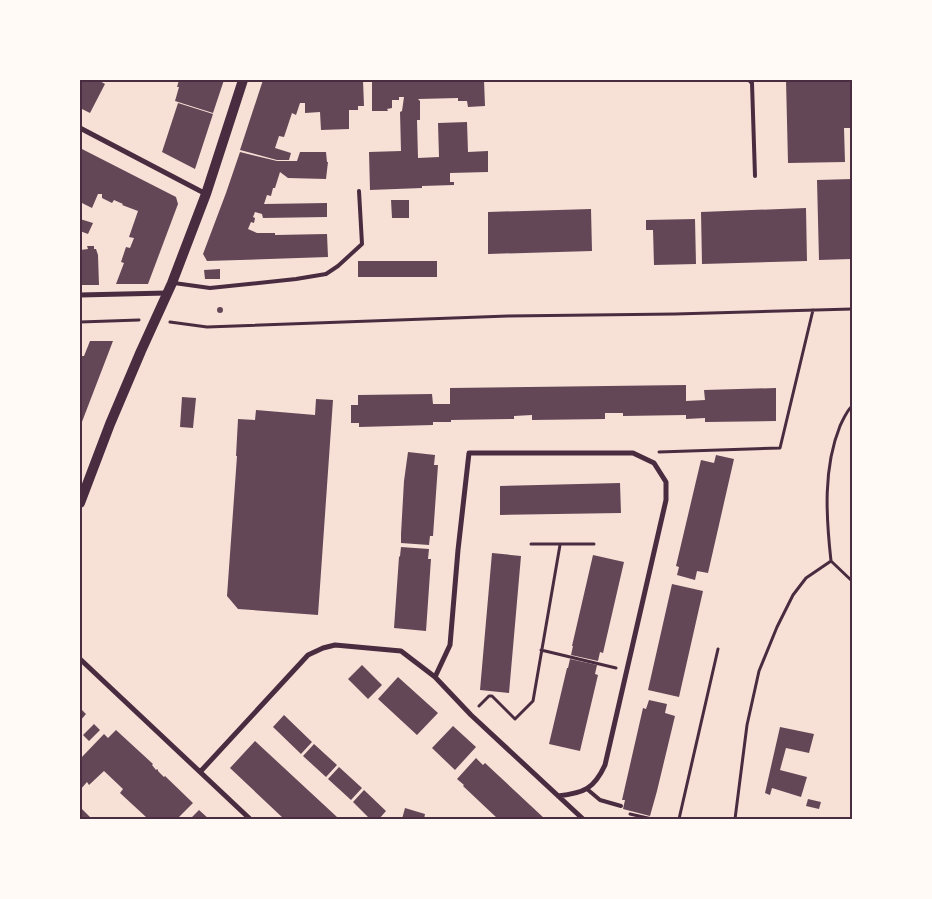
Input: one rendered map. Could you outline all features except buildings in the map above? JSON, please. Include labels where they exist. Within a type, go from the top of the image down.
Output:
[{"type":"main road","points":[[80,503],[113,418],[168,294],[206,194],[243,80]]},
{"type":"street","points":[[80,128],[206,194]]},
{"type":"street","points":[[80,295],[168,294]]},
{"type":"street","points":[[435,677],[450,645],[469,452],[633,452],[654,463],[666,482],[666,500],[605,765],[599,778],[587,789],[574,794],[558,796]]},
{"type":"street","points":[[200,772],[308,655],[335,645],[402,651],[435,677],[471,715],[583,819]]},
{"type":"street","points":[[80,658],[250,819]]},
{"type":"lane","points":[[749,80],[752,83],[755,176]]},
{"type":"lane","points":[[172,283],[210,288],[326,274],[338,266],[362,244],[359,190]]},
{"type":"lane","points":[[587,789],[600,800],[622,806]]},
{"type":"path","points":[[80,322],[155,320],[207,327],[508,316],[852,309]]},
{"type":"path","points":[[643,458],[658,452],[780,448],[812,310]]},
{"type":"path","points":[[852,406],[846,412],[835,439],[829,468],[827,507],[831,561],[852,581]]},
{"type":"path","points":[[531,544],[594,544]]},
{"type":"path","points":[[471,715],[489,696],[492,696],[515,719],[532,701],[560,544]]},
{"type":"path","points":[[735,819],[747,725],[759,671],[777,626],[793,595],[806,578],[831,561]]},
{"type":"path","points":[[679,819],[718,649]]},
{"type":"path","points":[[541,650],[626,670]]},
{"type":"path","points":[[622,806],[620,812],[652,819]]}]
